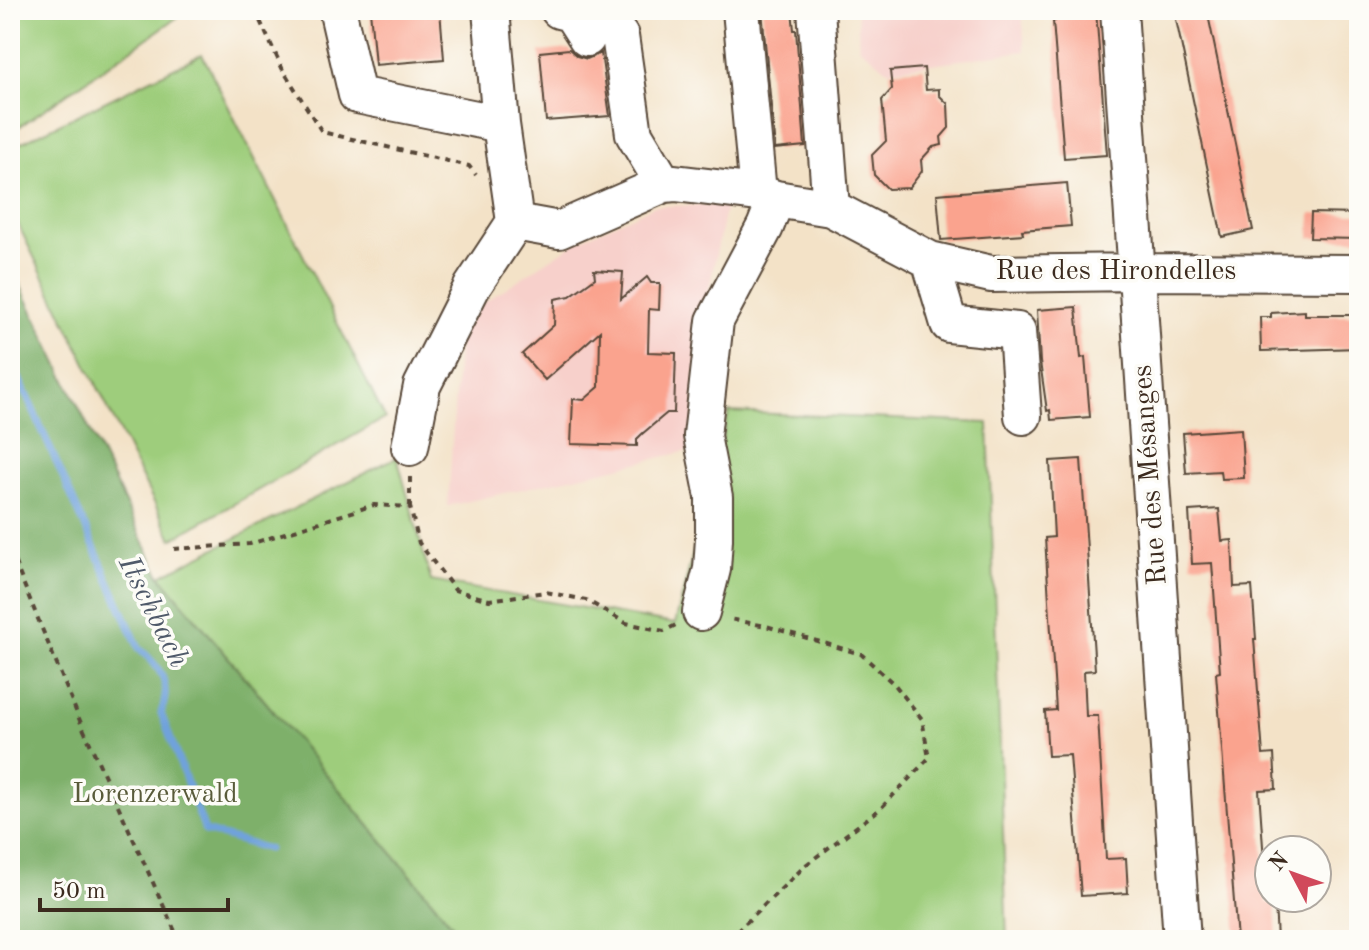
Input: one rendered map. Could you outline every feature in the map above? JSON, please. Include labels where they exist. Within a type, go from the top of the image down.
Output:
[{"type":"street","points":[[410,447],[422,386],[472,287],[515,222],[501,124],[491,10]]},
{"type":"street","points":[[559,10],[620,36],[634,134],[664,184]]},
{"type":"street","points":[[701,612],[712,569],[714,539],[714,497],[702,436],[715,321],[765,227],[767,196],[741,10]]},
{"type":"street","points":[[816,10],[831,208]]},
{"type":"street","name":"Rue des Mésanges","points":[[1119,10],[1182,940]]},
{"type":"street","points":[[339,17],[357,95],[501,124]]},
{"type":"street","name":"Rue des Hirondelles","points":[[515,222],[559,230],[664,184],[767,196],[831,208],[930,260],[991,274],[1359,273]]},
{"type":"street","points":[[930,260],[949,324],[1017,331],[1023,416]]},
{"type":"path","points":[[174,549],[250,544],[374,505],[410,507],[419,543],[455,590],[489,600],[546,592],[586,600],[626,623],[664,631],[701,612],[766,626],[861,654],[895,685],[922,719],[929,758],[880,809],[807,864],[728,940]]},
{"type":"path","points":[[10,551],[83,728],[179,940]]},
{"type":"shaded area","points":[[857,10],[1022,10],[1025,51],[888,70],[859,47]]},
{"type":"shaded area","points":[[726,205],[698,344],[693,450],[448,506],[460,318],[578,241],[654,206]]},
{"type":"green space","points":[[10,10],[188,10],[10,133]]},
{"type":"green space","points":[[202,54],[385,418],[172,539],[10,208],[10,148]]},
{"type":"green space","name":"Lorenzerwald","points":[[10,264],[160,576],[465,940],[10,940]]},
{"type":"green space","points":[[729,412],[988,423],[1007,940],[465,940],[160,576],[397,457],[431,581],[675,624]]},
{"type":"building","points":[[370,10],[440,10],[444,59],[375,65]]},
{"type":"building","points":[[762,10],[792,10],[805,146],[775,149]]},
{"type":"building","points":[[1054,10],[1096,10],[1107,155],[1064,158]]},
{"type":"building","points":[[1174,10],[1207,10],[1253,230],[1222,237]]},
{"type":"building","points":[[569,49],[587,59],[601,53],[610,116],[546,121],[540,52]]},
{"type":"building","points":[[924,68],[926,90],[939,89],[939,95],[948,104],[949,128],[941,137],[942,145],[933,147],[921,160],[922,171],[909,188],[888,189],[874,175],[872,155],[886,141],[882,100],[892,89],[890,71]]},
{"type":"building","points":[[1067,183],[1071,226],[1022,230],[1023,234],[941,240],[937,194]]},
{"type":"building","points":[[1311,213],[1359,214],[1359,239],[1310,238]]},
{"type":"building","points":[[594,270],[623,272],[621,299],[647,277],[651,283],[660,283],[659,310],[649,309],[648,352],[676,353],[674,413],[667,413],[642,434],[637,439],[637,446],[571,444],[573,399],[584,400],[599,387],[600,331],[545,380],[522,354],[554,325],[555,299],[570,296],[595,278]]},
{"type":"building","points":[[1076,307],[1081,358],[1085,357],[1090,417],[1051,420],[1040,362],[1037,310]]},
{"type":"building","points":[[1305,311],[1305,315],[1359,315],[1359,348],[1261,351],[1260,317],[1271,317],[1271,313]]},
{"type":"building","points":[[1241,429],[1244,478],[1221,479],[1220,471],[1186,473],[1183,433]]},
{"type":"building","points":[[1081,459],[1095,670],[1084,671],[1086,716],[1098,716],[1106,859],[1126,858],[1128,893],[1081,896],[1070,755],[1048,756],[1045,711],[1056,710],[1045,538],[1054,537],[1050,461]]},
{"type":"building","points":[[1219,509],[1222,541],[1232,540],[1234,587],[1252,586],[1263,755],[1274,754],[1276,789],[1259,790],[1262,834],[1253,834],[1253,914],[1276,914],[1277,940],[1237,940],[1216,673],[1220,672],[1212,563],[1192,564],[1189,511]]},
{"type":"waterway","name":"Itschbach","points":[[10,358],[139,648],[159,669],[165,685],[161,713],[205,831],[268,849]]}]
